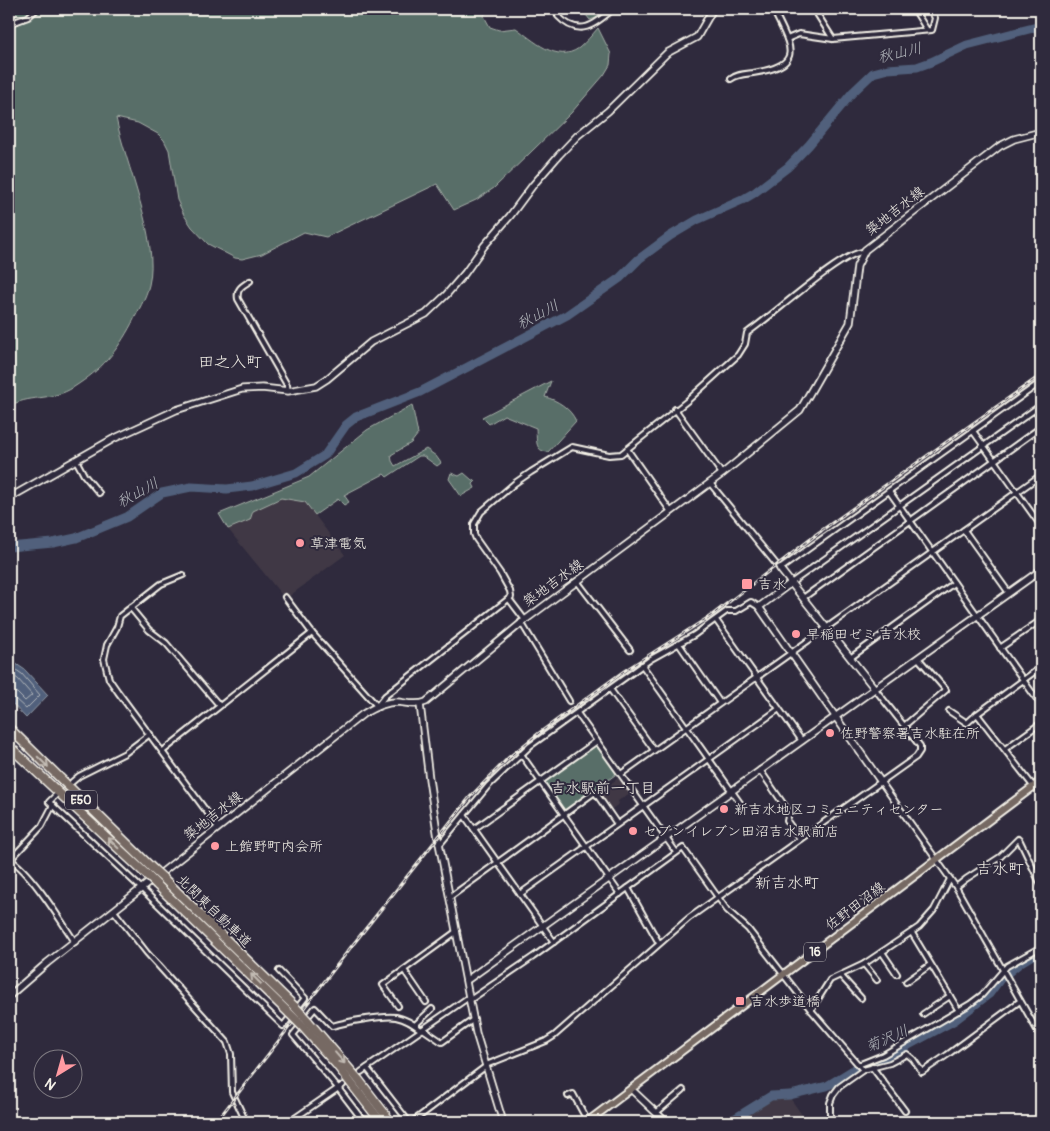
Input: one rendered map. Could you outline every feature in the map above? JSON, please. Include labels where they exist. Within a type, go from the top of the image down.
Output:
[{"type":"highway","name":"北関東自動車道","points":[[9,728],[151,873],[305,1024],[358,1079],[391,1122]]},
{"type":"highway","name":"北関東自動車道","points":[[9,746],[151,873]]},
{"type":"highway","name":"北関東自動車道","points":[[305,1024],[381,1122]]},
{"type":"main road","name":"佐野田沼線","points":[[588,1122],[1041,781]]},
{"type":"street","points":[[9,24],[28,17],[37,9]]},
{"type":"street","points":[[558,9],[558,16],[566,23],[585,28],[593,25],[613,9]]},
{"type":"street","points":[[9,498],[130,430],[164,415],[229,392],[254,388],[288,391],[316,386],[371,342],[420,317],[437,304],[465,273],[533,185],[577,136],[613,106],[667,53],[697,37],[713,9]]},
{"type":"street","points":[[731,79],[744,74],[767,71],[786,62],[791,53],[774,9]]},
{"type":"street","points":[[814,9],[833,39]]},
{"type":"street","points":[[914,9],[927,30]]},
{"type":"street","points":[[787,39],[799,34],[833,39],[933,29],[935,9]]},
{"type":"street","points":[[1039,132],[1041,140]]},
{"type":"street","name":"築地吉水線","points":[[9,996],[218,827],[363,714],[377,706],[391,702],[420,704],[428,701],[523,621],[722,474],[792,418],[807,402],[850,323],[857,266],[863,252],[1000,146],[1014,139],[1039,132]]},
{"type":"street","points":[[568,701],[509,599],[510,591],[500,573],[474,534],[474,524],[477,517],[503,493],[531,472],[572,447],[609,455],[621,454],[691,397],[738,355],[745,344],[747,333],[829,270],[855,253],[863,252]]},
{"type":"street","points":[[250,281],[240,287],[237,293],[238,299],[287,386],[288,391]]},
{"type":"street","points":[[780,569],[1041,382]]},
{"type":"street","points":[[759,607],[1041,405]]},
{"type":"street","points":[[675,409],[722,474]]},
{"type":"street","points":[[803,598],[1041,427]]},
{"type":"street","points":[[973,431],[1040,524]]},
{"type":"street","points":[[627,449],[671,512]]},
{"type":"street","points":[[76,460],[99,493]]},
{"type":"street","points":[[621,774],[1041,474]]},
{"type":"street","points":[[367,1068],[410,1122],[485,1066],[554,1036],[659,942],[689,918],[882,782],[916,757],[920,751],[920,746],[827,627],[710,483]]},
{"type":"street","points":[[889,491],[1041,705]]},
{"type":"street","points":[[964,530],[1009,593]]},
{"type":"street","points":[[467,980],[1041,570]]},
{"type":"street","points":[[183,575],[160,584],[120,616],[117,627],[107,644],[104,659],[105,669],[118,692],[218,827]]},
{"type":"street","points":[[577,581],[630,650]]},
{"type":"street","points":[[850,658],[954,583]]},
{"type":"street","points":[[285,597],[312,633],[377,706],[385,696],[509,599]]},
{"type":"street","points":[[440,844],[488,786],[521,754],[642,665],[694,635],[727,611],[736,611],[749,602],[754,603],[759,607],[956,887],[1041,1037]]},
{"type":"street","points":[[130,607],[149,630],[166,643],[220,705]]},
{"type":"street","points":[[716,620],[802,741]]},
{"type":"street","points":[[1000,648],[1041,620]]},
{"type":"street","points":[[162,751],[312,633]]},
{"type":"street","points":[[679,644],[720,703]]},
{"type":"street","points":[[904,726],[946,690],[918,658]]},
{"type":"street","points":[[642,665],[743,807]]},
{"type":"street","points":[[949,711],[967,723],[1041,667]]},
{"type":"street","points":[[610,689],[654,750]]},
{"type":"street","points":[[420,704],[429,779],[440,844],[474,1020],[485,1066],[502,1122]]},
{"type":"street","points":[[520,894],[779,709]]},
{"type":"street","points":[[577,713],[676,852]]},
{"type":"street","points":[[977,714],[1033,786]]},
{"type":"street","points":[[1005,749],[1041,722]]},
{"type":"street","points":[[72,782],[125,753],[150,734]]},
{"type":"street","points":[[474,829],[597,741]]},
{"type":"street","points":[[521,754],[620,894]]},
{"type":"street","points":[[760,770],[789,812],[787,821],[800,839]]},
{"type":"street","points":[[450,897],[595,792],[617,824]]},
{"type":"street","points":[[55,796],[49,802],[283,1026],[305,998],[279,971]]},
{"type":"street","points":[[53,805],[42,826],[26,845],[10,859],[27,875],[47,900],[75,942]]},
{"type":"street","points":[[464,815],[554,942]]},
{"type":"street","points":[[956,887],[1000,857],[1018,839],[1041,885]]},
{"type":"street","points":[[361,1072],[554,942],[684,848],[727,910],[748,929],[811,1010],[863,1070]]},
{"type":"street","points":[[811,1010],[830,980],[864,964],[912,933],[927,920],[950,879]]},
{"type":"street","points":[[628,888],[659,942]]},
{"type":"street","points":[[114,911],[147,953],[227,1042],[231,1054],[232,1092],[246,1122]]},
{"type":"street","points":[[398,1006],[383,985],[457,931]]},
{"type":"street","points":[[912,933],[959,1011]]},
{"type":"street","points":[[858,1065],[883,1055],[959,1011],[982,995],[1003,969],[1041,947]]},
{"type":"street","points":[[882,952],[898,974]]},
{"type":"street","points":[[864,964],[877,980]]},
{"type":"street","points":[[906,982],[930,965]]},
{"type":"street","points":[[404,970],[426,1002]]},
{"type":"street","points":[[841,976],[861,998]]},
{"type":"street","points":[[923,1014],[950,996]]},
{"type":"street","points":[[830,1122],[830,1103],[833,1095],[839,1087],[863,1070],[890,1062],[907,1054],[922,1072],[1020,1001]]},
{"type":"street","points":[[364,1122],[293,1035],[315,1008],[332,1026],[396,1017],[415,1025],[442,1042],[474,1020]]},
{"type":"street","points":[[415,1025],[432,1009]]},
{"type":"street","points":[[872,1067],[905,1111]]},
{"type":"street","points":[[289,1122],[343,1085]]},
{"type":"street","points":[[632,1090],[662,1121]]},
{"type":"street","points":[[656,1113],[683,1090]]},
{"type":"street","points":[[568,1096],[573,1094],[588,1122]]},
{"type":"shaded area","name":"草津電気","points":[[281,498],[305,502],[345,555],[288,597],[285,593],[281,594],[228,529],[250,520],[253,511]]},
{"type":"shaded area","points":[[618,778],[630,793],[618,801],[619,804],[610,810],[599,793]]},
{"type":"shaded area","points":[[790,1098],[807,1122],[732,1122],[760,1105],[773,1100]]},
{"type":"green space","points":[[9,9],[488,9],[484,16],[490,27],[499,30],[516,28],[538,44],[554,52],[571,52],[579,48],[598,28],[611,54],[610,65],[604,75],[571,113],[494,188],[476,200],[454,210],[437,184],[326,237],[304,232],[262,254],[242,259],[235,258],[208,244],[184,215],[177,200],[169,150],[164,140],[158,134],[138,123],[116,118],[146,224],[150,246],[151,267],[146,295],[114,352],[93,374],[66,392],[23,400],[9,407]]},
{"type":"green space","points":[[571,9],[609,9],[601,16],[590,20],[583,11]]},
{"type":"green space","points":[[551,381],[545,397],[563,405],[576,421],[548,452],[540,450],[538,447],[536,428],[504,415],[489,424],[482,417]]},
{"type":"green space","points":[[412,405],[418,434],[411,443],[391,455],[392,461],[395,466],[426,449],[436,456],[441,463],[437,466],[423,456],[419,456],[387,477],[384,474],[344,495],[349,502],[344,505],[338,499],[315,515],[305,502],[281,498],[253,511],[250,520],[228,529],[219,514],[309,477],[367,430]]},
{"type":"green space","points":[[451,473],[459,476],[464,473],[476,481],[473,484],[475,488],[461,496],[449,479]]},
{"type":"green space","points":[[594,746],[598,746],[616,771],[615,775],[567,810],[563,810],[544,784],[545,781]]},
{"type":"water","points":[[9,659],[25,670],[48,695],[26,718],[9,700]]},
{"type":"waterway","name":"秋山川","points":[[9,547],[53,543],[76,538],[127,517],[162,493],[191,487],[227,489],[252,486],[296,473],[325,455],[346,425],[356,417],[420,392],[567,315],[620,278],[639,259],[670,236],[697,220],[754,193],[788,167],[852,93],[873,73],[888,69],[917,67],[967,45],[1041,26]]},
{"type":"waterway","name":"菊沢川","points":[[729,1122],[771,1096],[790,1095],[827,1086],[858,1067],[901,1049],[955,1020],[989,994],[1000,979],[1021,962],[1041,950]]},
{"type":"railway","points":[[815,535],[1041,375]]},
{"type":"railway","points":[[216,1122],[470,797],[508,758],[624,671],[712,615],[821,531]]},
{"type":"place","name":"草津電気","points":[[300,543]]},
{"type":"place","name":"吉水","points":[[747,584]]},
{"type":"place","name":"早稲田ゼミ 吉水校","points":[[796,634]]},
{"type":"place","name":"佐野警察署吉水駐在所","points":[[830,733]]},
{"type":"place","name":"新吉水地区コミュニティセンター","points":[[724,809]]},
{"type":"place","name":"セブンイレブン田沼吉水駅前店","points":[[633,831]]},
{"type":"place","name":"上館野町内会所","points":[[215,846]]},
{"type":"place","name":"吉水歩道橋","points":[[740,1001]]},
{"type":"district","name":"田之入町","points":[[230,362]]},
{"type":"district","name":"吉水駅前一丁目","points":[[603,788]]},
{"type":"district","name":"吉水町","points":[[1000,869]]},
{"type":"district","name":"新吉水町","points":[[787,883]]}]
